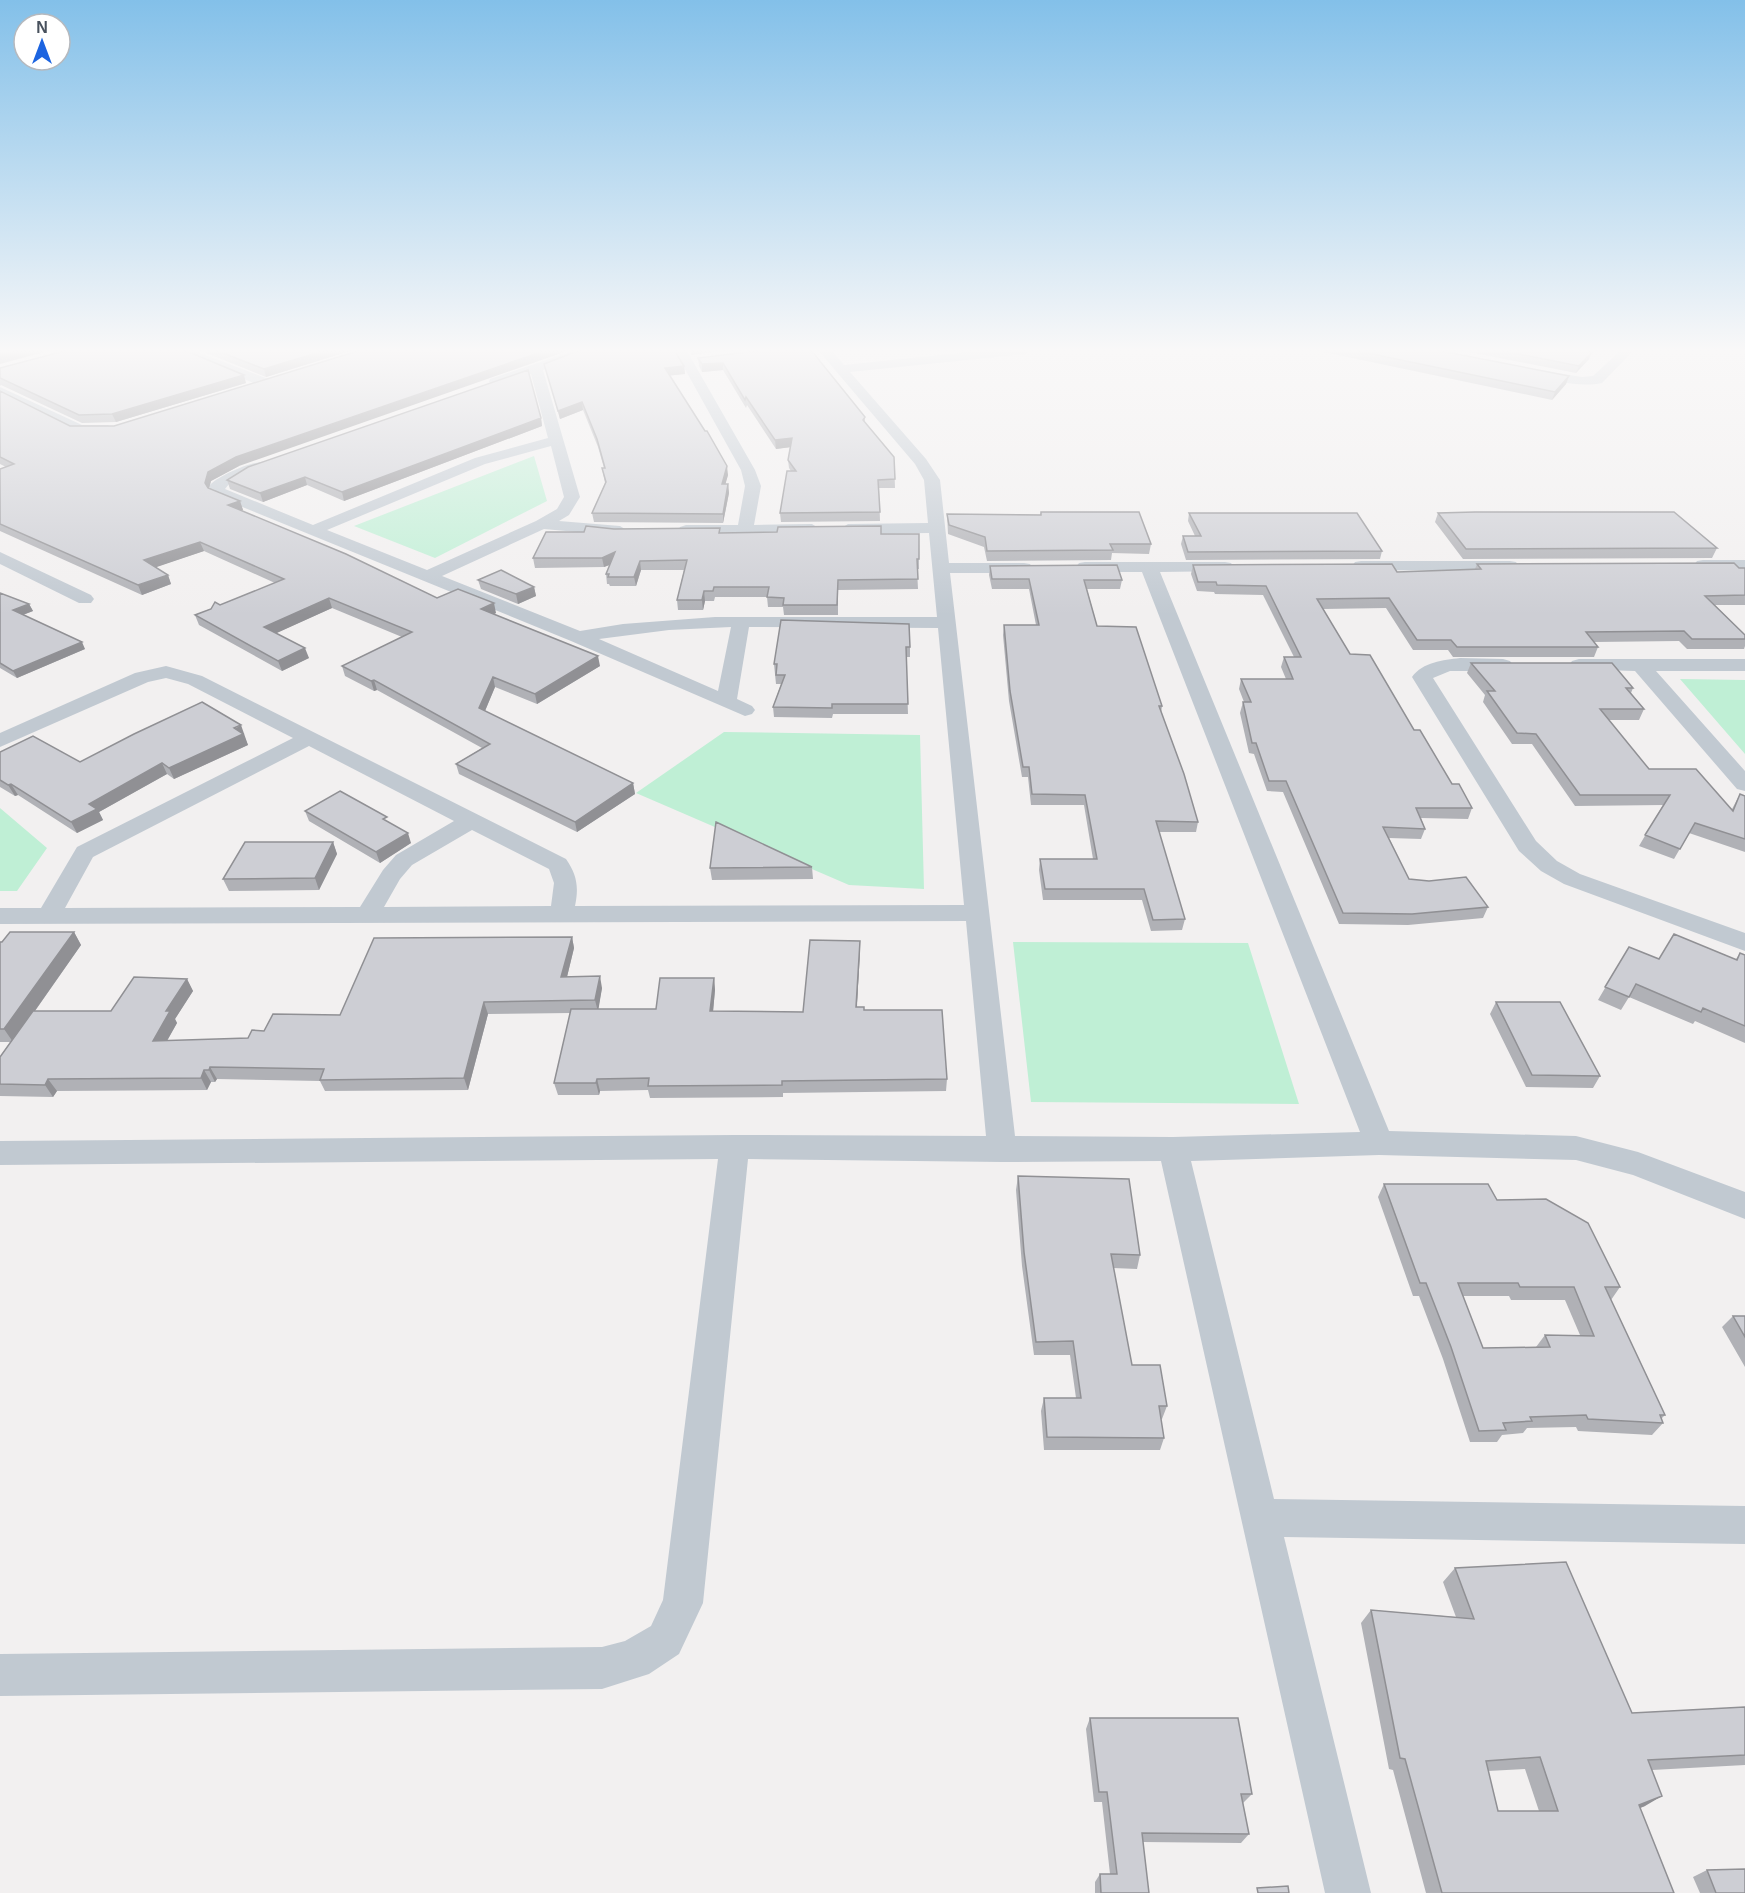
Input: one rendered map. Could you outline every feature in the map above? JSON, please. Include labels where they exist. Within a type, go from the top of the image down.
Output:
[{"type":"street","points":[[731,438],[748,470],[753,486],[745,529]]},
{"type":"street","points":[[900,438],[932,480],[1002,1150]]},
{"type":"street","points":[[314,530],[480,461],[556,440],[572,497],[563,512],[542,524],[428,576]]},
{"type":"street","points":[[279,459],[224,481],[217,486],[219,492],[578,637],[745,710]]},
{"type":"street","points":[[542,524],[639,531]]},
{"type":"street","points":[[675,530],[937,528]]},
{"type":"street","points":[[0,557],[85,599]]},
{"type":"street","points":[[1685,565],[1745,565]]},
{"type":"street","points":[[1340,566],[1531,566]]},
{"type":"street","points":[[941,568],[1045,567]]},
{"type":"street","points":[[1068,567],[1245,567]]},
{"type":"street","points":[[1149,567],[1379,1143]]},
{"type":"street","points":[[578,637],[651,625],[741,622],[947,623]]},
{"type":"street","points":[[726,702],[741,622]]},
{"type":"street","points":[[1525,665],[1445,665],[1429,670],[1422,677],[1527,846],[1549,866],[1572,879],[1745,942]]},
{"type":"street","points":[[1560,665],[1745,665]]},
{"type":"street","points":[[1641,666],[1745,784]]},
{"type":"street","points":[[0,741],[142,677],[166,672],[195,680],[558,864],[565,873],[567,889],[561,914]]},
{"type":"street","points":[[49,915],[85,852],[309,738]]},
{"type":"street","points":[[368,913],[391,875],[404,860],[470,821]]},
{"type":"street","points":[[0,916],[368,913],[978,913]]},
{"type":"street","points":[[0,1153],[734,1147],[1173,1149],[1379,1143],[1576,1148],[1638,1164],[1745,1206]]},
{"type":"street","points":[[0,1675],[602,1668],[634,1659],[665,1640],[683,1603],[705,1390],[734,1147]]},
{"type":"street","points":[[1173,1149],[1348,1893]]},
{"type":"street","points":[[1260,1518],[1745,1525]]},
{"type":"green space","points":[[534,456],[547,501],[435,558],[354,526]]},
{"type":"green space","points":[[1680,679],[1745,680],[1745,754]]},
{"type":"green space","points":[[724,732],[920,735],[924,889],[849,885],[636,793]]},
{"type":"green space","points":[[0,808],[47,848],[17,891],[0,891]]},
{"type":"green space","points":[[1013,942],[1248,943],[1299,1104],[1031,1102]]},
{"type":"building","points":[[0,438],[290,438],[236,457],[208,472],[205,483],[208,488],[240,501],[228,505],[346,554],[437,598],[458,589],[494,603],[481,609],[598,656],[535,694],[493,677],[479,708],[633,783],[575,822],[456,764],[490,744],[374,680],[371,681],[342,666],[412,632],[329,598],[264,627],[305,648],[278,661],[195,615],[211,609],[215,602],[220,605],[284,579],[200,542],[144,560],[168,575],[138,585],[0,524],[0,469],[14,464],[0,457]]},
{"type":"building","points":[[331,438],[486,438],[342,492],[305,477],[260,493],[227,480],[248,467]]},
{"type":"building","points":[[711,438],[727,466],[722,484],[728,484],[723,514],[592,513],[606,482],[602,468],[605,468],[597,439]]},
{"type":"building","points":[[792,438],[878,438],[894,457],[895,479],[878,480],[880,512],[780,513],[787,471],[796,471],[788,460]]},
{"type":"building","points":[[1041,512],[1139,512],[1151,544],[1110,544],[1113,550],[987,551],[985,537],[949,525],[947,514],[1041,515]]},
{"type":"building","points":[[1674,512],[1717,548],[1466,549],[1438,513]]},
{"type":"building","points":[[1189,513],[1357,513],[1382,551],[1188,552],[1183,536],[1201,536]]},
{"type":"building","points":[[586,526],[614,529],[720,528],[719,533],[777,532],[778,527],[881,526],[881,534],[919,534],[918,579],[838,580],[837,605],[783,605],[784,598],[767,597],[769,587],[714,587],[713,591],[704,591],[702,600],[677,600],[687,560],[640,561],[634,577],[608,577],[609,574],[606,574],[615,552],[602,558],[533,558],[546,532],[584,532]]},
{"type":"building","points":[[1734,563],[1739,568],[1745,568],[1745,595],[1705,596],[1745,635],[1745,639],[1692,639],[1684,631],[1586,632],[1598,647],[1457,647],[1451,640],[1417,640],[1389,598],[1317,599],[1350,654],[1370,655],[1414,730],[1420,730],[1452,784],[1459,784],[1472,808],[1416,808],[1425,829],[1383,827],[1409,879],[1429,881],[1466,877],[1488,907],[1412,914],[1343,913],[1286,781],[1269,781],[1256,743],[1252,743],[1243,702],[1251,702],[1241,679],[1293,679],[1284,657],[1301,657],[1266,586],[1217,585],[1216,582],[1198,582],[1193,565],[1392,564],[1397,572],[1481,569],[1477,564]]},
{"type":"building","points":[[1117,565],[1122,580],[1084,580],[1097,626],[1136,627],[1162,706],[1159,706],[1184,774],[1198,822],[1156,821],[1185,919],[1153,920],[1144,889],[1045,889],[1040,859],[1097,859],[1085,795],[1032,794],[1029,767],[1023,767],[1010,691],[1004,625],[1039,625],[1029,579],[992,579],[990,566]]},
{"type":"building","points":[[501,570],[534,587],[516,594],[478,580]]},
{"type":"building","points":[[0,593],[29,604],[13,610],[82,642],[13,671],[0,663]]},
{"type":"building","points":[[781,620],[909,624],[910,647],[906,647],[908,704],[832,704],[832,708],[773,707],[785,675],[776,675],[777,664],[774,664]]},
{"type":"building","points":[[1471,663],[1612,663],[1633,688],[1626,688],[1644,709],[1600,709],[1649,769],[1696,769],[1733,811],[1740,794],[1745,796],[1745,839],[1695,823],[1680,849],[1645,835],[1670,795],[1580,795],[1536,734],[1517,733],[1487,691],[1495,691]]},
{"type":"building","points":[[202,702],[241,725],[234,728],[243,734],[169,768],[162,763],[89,804],[97,809],[71,822],[11,784],[8,785],[0,780],[0,752],[33,736],[80,762]]},
{"type":"building","points":[[340,791],[387,817],[383,819],[408,833],[376,852],[305,811]]},
{"type":"building","points":[[716,822],[812,867],[710,868]]},
{"type":"building","points":[[245,842],[333,842],[315,878],[223,879]]},
{"type":"building","points":[[10,932],[74,932],[4,1029],[0,1029],[0,942]]},
{"type":"building","points":[[1674,934],[1737,960],[1740,953],[1745,955],[1745,1026],[1703,1008],[1701,1012],[1636,984],[1629,997],[1605,987],[1629,947],[1659,959]]},
{"type":"building","points":[[572,937],[561,977],[600,976],[595,1000],[484,1002],[464,1078],[320,1080],[324,1069],[210,1067],[209,1070],[204,1070],[201,1078],[48,1079],[45,1085],[0,1084],[0,1057],[33,1011],[111,1011],[134,977],[187,979],[166,1011],[170,1011],[153,1041],[248,1038],[252,1030],[264,1031],[273,1014],[340,1015],[374,938]]},
{"type":"building","points":[[810,940],[860,941],[856,1007],[864,1007],[864,1010],[942,1010],[947,1079],[782,1081],[782,1085],[648,1086],[649,1078],[597,1079],[596,1083],[554,1083],[571,1009],[656,1009],[660,978],[714,978],[710,1011],[803,1012]]},
{"type":"building","points":[[1496,1002],[1560,1002],[1600,1076],[1532,1075]]},
{"type":"building","points":[[1018,1176],[1129,1179],[1140,1255],[1111,1254],[1132,1365],[1160,1365],[1167,1406],[1159,1406],[1164,1438],[1047,1437],[1044,1398],[1081,1398],[1073,1341],[1036,1342],[1024,1252]]},
{"type":"building","points":[[1384,1184],[1488,1184],[1497,1200],[1546,1199],[1588,1223],[1620,1287],[1605,1287],[1665,1415],[1660,1415],[1663,1423],[1588,1419],[1586,1415],[1530,1417],[1532,1421],[1503,1423],[1506,1430],[1479,1431],[1451,1347],[1426,1283],[1420,1283]],"holes":[[[1458,1283],[1518,1283],[1520,1287],[1574,1287],[1594,1336],[1545,1335],[1550,1347],[1483,1348]]]},
{"type":"building","points":[[1733,1316],[1745,1316],[1745,1337]]},
{"type":"building","points":[[1566,1562],[1632,1713],[1745,1707],[1745,1755],[1648,1760],[1662,1796],[1639,1805],[1674,1893],[1442,1893],[1405,1759],[1400,1758],[1371,1610],[1474,1619],[1455,1568]],"holes":[[[1540,1757],[1558,1811],[1498,1811],[1486,1761]]]},
{"type":"building","points":[[1090,1718],[1238,1718],[1252,1794],[1241,1794],[1249,1834],[1142,1833],[1149,1893],[1101,1893],[1100,1874],[1117,1874],[1107,1792],[1099,1792]]},
{"type":"building","points":[[1745,1869],[1745,1893],[1716,1893],[1707,1870]]},
{"type":"building","points":[[1288,1886],[1289,1893],[1258,1893],[1257,1888]]}]
